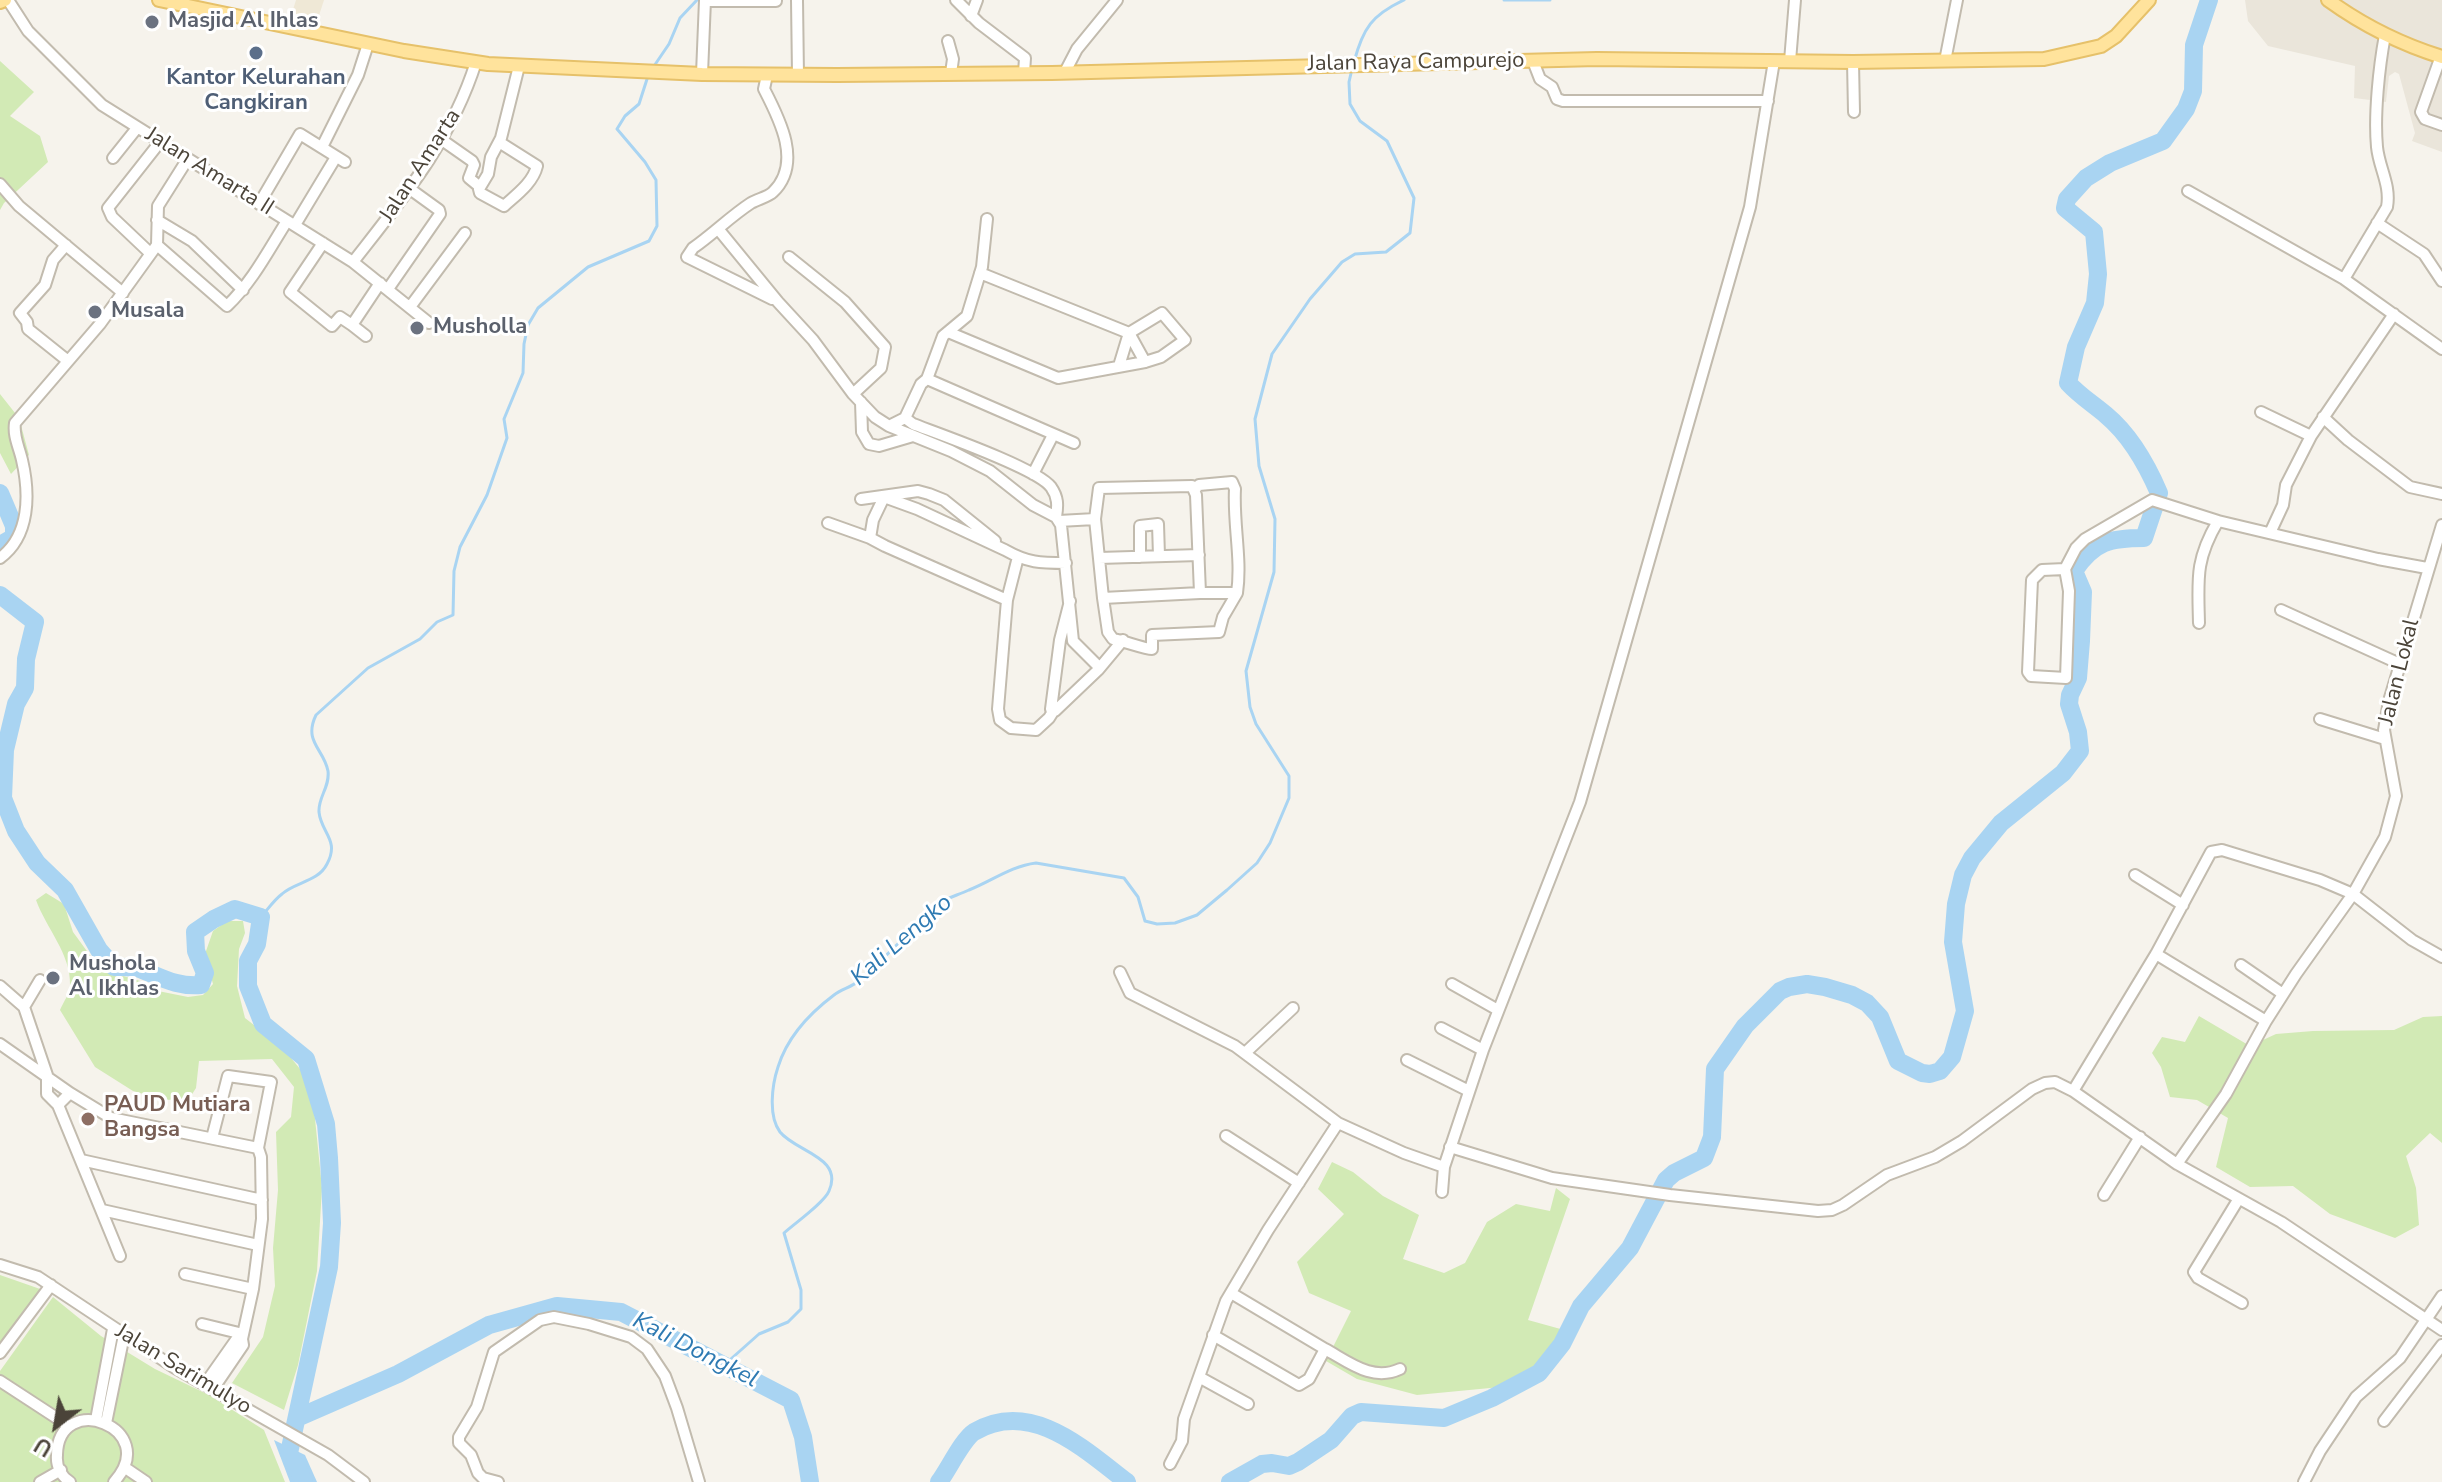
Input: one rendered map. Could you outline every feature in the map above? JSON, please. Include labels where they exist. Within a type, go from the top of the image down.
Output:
[{"type":"main road","name":"Jalan Raya Campurejo","points":[[159,0],[210,6],[368,44],[476,62],[767,75],[1024,73],[1367,63],[2044,59],[2084,52],[2116,36],[2149,0]]},
{"type":"main road","points":[[2328,0],[2402,44],[2441,56]]},
{"type":"street","points":[[702,74],[705,0],[776,1]]},
{"type":"street","points":[[797,0],[798,75]]},
{"type":"street","points":[[956,0],[971,16],[1025,58],[1024,73]]},
{"type":"street","points":[[971,16],[977,0]]},
{"type":"street","points":[[1065,72],[1077,49],[1117,0]]},
{"type":"street","points":[[1790,61],[1795,0]]},
{"type":"street","points":[[1945,61],[1957,0]]},
{"type":"street","name":"Jalan Amarta II","points":[[4,1],[28,31],[102,105],[353,262],[429,323]]},
{"type":"street","points":[[2344,279],[2387,207],[2389,198],[2377,147],[2380,61],[2385,35]]},
{"type":"street","points":[[948,41],[953,59],[951,73]]},
{"type":"street","points":[[322,147],[358,75],[368,44]]},
{"type":"street","points":[[2441,56],[2421,112],[2425,119],[2442,125]]},
{"type":"street","points":[[1533,61],[1540,79],[1552,87],[1557,99],[1563,101],[1768,101]]},
{"type":"street","points":[[1442,1192],[1444,1167],[1483,1050],[1580,802],[1750,207],[1774,61]]},
{"type":"street","name":"Jalan Amarta","points":[[353,262],[410,189],[442,140],[465,96],[476,62]]},
{"type":"street","points":[[1853,62],[1854,112]]},
{"type":"street","points":[[499,142],[537,165],[536,172],[505,205],[499,205],[480,193],[480,187],[499,142],[519,66]]},
{"type":"street","points":[[767,75],[764,89],[786,139],[788,159],[784,176],[773,192],[750,204],[693,248],[687,259],[778,302]]},
{"type":"street","points":[[113,158],[137,128]]},
{"type":"street","points":[[160,142],[108,208],[112,217],[226,306],[261,267],[341,159],[295,131],[259,204]]},
{"type":"street","points":[[442,140],[472,161],[474,165],[469,178],[480,187]]},
{"type":"street","points":[[0,558],[15,545],[22,532],[25,512],[25,471],[14,432],[15,423],[123,293],[154,249],[158,206],[187,160]]},
{"type":"street","points":[[0,184],[19,206],[123,293]]},
{"type":"street","points":[[352,325],[440,214],[439,210],[410,189]]},
{"type":"street","points":[[2188,191],[2344,279],[2442,349]]},
{"type":"street","points":[[889,426],[905,418],[921,384],[927,379],[943,336],[967,316],[980,273],[987,219]]},
{"type":"street","points":[[157,220],[192,241],[243,290]]},
{"type":"street","points":[[2377,223],[2424,254],[2442,281]]},
{"type":"street","points":[[719,230],[875,417],[913,436],[954,446],[1033,474],[1051,487],[1059,502],[1058,519],[1066,563],[1073,641],[1098,666],[1098,670]]},
{"type":"street","points":[[410,307],[465,233]]},
{"type":"street","points":[[323,243],[290,293],[332,326],[340,317],[366,336]]},
{"type":"street","points":[[66,245],[53,260],[45,285],[20,313],[28,329],[68,361]]},
{"type":"street","points":[[789,257],[845,302],[885,347],[881,368],[857,398],[862,432],[869,444],[879,446],[913,436]]},
{"type":"street","points":[[980,273],[1129,333],[1145,362]]},
{"type":"street","points":[[948,332],[1058,378],[1145,362],[1161,357],[1185,340],[1162,313],[1129,333],[1119,366]]},
{"type":"street","points":[[2270,533],[2283,505],[2286,485],[2311,436],[2394,314]]},
{"type":"street","points":[[927,379],[1074,443]]},
{"type":"street","points":[[2261,412],[2311,436]]},
{"type":"street","points":[[2323,417],[2410,487],[2442,494]]},
{"type":"street","points":[[905,418],[954,446],[1033,505],[1058,519],[1095,519]]},
{"type":"street","points":[[1033,474],[1053,435]]},
{"type":"street","points":[[1232,482],[1235,489],[1236,554],[1240,568],[1237,593],[1223,617],[1219,632],[1152,635],[1126,641],[1113,639],[1108,632],[1095,519],[1099,488],[1192,486],[1195,489],[1207,483],[1232,482]]},
{"type":"street","points":[[1195,489],[1200,593]]},
{"type":"street","points":[[861,499],[918,491],[944,500],[1003,548]]},
{"type":"street","points":[[884,497],[1003,548],[1025,561],[1066,563]]},
{"type":"street","points":[[870,538],[873,520],[884,497]]},
{"type":"street","points":[[2065,569],[2042,570],[2032,580],[2028,625],[2028,672],[2031,676],[2066,678],[2069,591],[2065,569],[2076,548],[2085,539],[2152,500],[2218,521],[2427,568]]},
{"type":"street","points":[[2199,623],[2198,566],[2218,521]]},
{"type":"street","points":[[828,523],[870,538],[1007,600]]},
{"type":"street","points":[[1140,557],[1140,526],[1158,524],[1159,556]]},
{"type":"street","name":"Jalan Lokal","points":[[2177,1164],[2226,1094],[2266,1021],[2353,894],[2385,837],[2396,796],[2384,730],[2389,701],[2442,525]]},
{"type":"street","points":[[1099,558],[1199,555]]},
{"type":"street","points":[[1018,557],[1007,600],[998,709],[1000,720],[1011,728],[1036,730],[1126,641]]},
{"type":"street","points":[[1103,598],[1237,593]]},
{"type":"street","points":[[1054,710],[1051,709],[1059,654],[1070,601]]},
{"type":"street","points":[[2281,610],[2400,664]]},
{"type":"street","points":[[1059,654],[1073,641]]},
{"type":"street","points":[[2320,719],[2385,739]]},
{"type":"street","points":[[2073,1091],[2156,954],[2208,855],[2217,850],[2320,880],[2353,894],[2412,940],[2442,957]]},
{"type":"street","points":[[2135,875],[2183,905]]},
{"type":"street","points":[[2156,954],[2266,1021]]},
{"type":"street","points":[[2241,965],[2283,994]]},
{"type":"street","points":[[1120,972],[1130,993],[1229,1043],[1338,1123],[1404,1153],[1444,1167]]},
{"type":"street","points":[[24,1007],[40,980]]},
{"type":"street","points":[[1452,984],[1498,1010]]},
{"type":"street","points":[[0,986],[24,1007],[47,1075],[47,1094],[58,1105],[120,1256]]},
{"type":"street","points":[[1245,1053],[1293,1008]]},
{"type":"street","points":[[1441,1028],[1483,1050]]},
{"type":"street","points":[[0,1044],[111,1118],[258,1148]]},
{"type":"street","points":[[1407,1060],[1469,1091]]},
{"type":"street","points":[[212,1138],[228,1076],[269,1081],[272,1084],[258,1148],[262,1200],[253,1289],[242,1339]]},
{"type":"street","points":[[1450,1147],[1552,1178],[1670,1195],[1832,1210],[1887,1175],[1935,1157],[1962,1141],[2032,1089],[2055,1082],[2073,1091],[2177,1164],[2281,1222],[2442,1330]]},
{"type":"street","points":[[58,1105],[70,1093]]},
{"type":"street","points":[[1170,1464],[1182,1441],[1184,1419],[1231,1293],[1338,1123]]},
{"type":"street","points":[[1226,1136],[1299,1183]]},
{"type":"street","points":[[2104,1195],[2140,1137]]},
{"type":"street","points":[[81,1160],[262,1200]]},
{"type":"street","points":[[2238,1200],[2194,1272],[2198,1278],[2242,1303]]},
{"type":"street","points":[[102,1210],[258,1245]]},
{"type":"street","name":"Jalan Sarimulyo","points":[[0,1265],[25,1271],[51,1285],[113,1329],[328,1455],[364,1482]]},
{"type":"street","points":[[185,1274],[253,1289]]},
{"type":"street","points":[[0,1353],[51,1285]]},
{"type":"street","points":[[1231,1293],[1367,1372],[1386,1373],[1400,1369]]},
{"type":"street","points":[[2304,1482],[2320,1451],[2356,1397],[2400,1358],[2442,1296]]},
{"type":"street","points":[[498,1482],[483,1478],[478,1473],[471,1455],[459,1443],[459,1437],[477,1407],[494,1352],[540,1320],[554,1317],[631,1337],[647,1349],[665,1376],[699,1482]]},
{"type":"street","points":[[202,1324],[242,1339]]},
{"type":"street","points":[[101,1421],[113,1329]]},
{"type":"street","points":[[101,1421],[124,1335]]},
{"type":"street","points":[[1213,1335],[1299,1385],[1309,1379],[1325,1349]]},
{"type":"street","points":[[209,1386],[236,1340],[242,1339]]},
{"type":"street","points":[[2384,1421],[2442,1345]]},
{"type":"street","points":[[1199,1377],[1248,1404]]},
{"type":"street","points":[[0,1381],[69,1426]]},
{"type":"street","points":[[70,1482],[57,1463],[57,1446],[69,1426],[79,1421],[101,1421],[112,1426],[124,1439],[127,1456],[114,1482]]},
{"type":"street","points":[[124,1467],[146,1482]]},
{"type":"street","points":[[40,1482],[61,1470]]},
{"type":"shaded area","points":[[296,0],[324,0],[315,28],[290,19]]},
{"type":"shaded area","points":[[2245,0],[2442,0],[2442,152],[2412,141],[2415,133],[2399,74],[2395,72],[2389,76],[2386,102],[2354,98],[2355,66],[2268,46],[2248,21]]},
{"type":"green space","points":[[0,61],[34,92],[10,116],[40,136],[48,162],[0,210]]},
{"type":"green space","points":[[0,394],[19,418],[29,455],[11,474],[0,453]]},
{"type":"green space","points":[[46,893],[64,904],[73,932],[100,969],[140,981],[158,991],[188,997],[203,995],[213,984],[205,954],[213,931],[227,921],[243,921],[245,933],[239,949],[237,986],[245,1018],[282,1047],[305,1075],[314,1109],[322,1188],[317,1271],[298,1365],[284,1410],[232,1383],[263,1337],[275,1286],[276,1132],[291,1117],[294,1087],[272,1059],[199,1061],[196,1088],[189,1099],[164,1100],[133,1091],[95,1067],[60,1010],[70,988],[69,974],[67,963],[36,900]]},
{"type":"green space","points":[[2199,1016],[2250,1046],[2276,1034],[2394,1030],[2423,1017],[2442,1016],[2442,1143],[2430,1133],[2406,1156],[2416,1188],[2419,1225],[2395,1238],[2330,1214],[2293,1186],[2250,1187],[2216,1167],[2228,1118],[2197,1100],[2170,1097],[2161,1067],[2152,1053],[2162,1037],[2185,1042]]},
{"type":"green space","points":[[1332,1162],[1353,1172],[1383,1196],[1419,1215],[1403,1259],[1444,1273],[1465,1263],[1487,1222],[1516,1204],[1550,1211],[1556,1188],[1570,1199],[1528,1320],[1575,1333],[1532,1384],[1417,1395],[1357,1379],[1326,1361],[1351,1311],[1309,1293],[1297,1262],[1344,1214],[1318,1189]]},
{"type":"green space","points":[[0,1275],[43,1290],[0,1349]]},
{"type":"green space","points":[[53,1297],[101,1336],[155,1369],[209,1395],[264,1430],[285,1482],[0,1482],[0,1371]]},
{"type":"water","points":[[274,1440],[305,1455],[317,1482],[290,1482]]},
{"type":"waterway","points":[[652,69],[669,44],[680,18],[697,0]]},
{"type":"waterway","name":"Kali Lengko","points":[[1354,62],[1370,24],[1384,11],[1404,0]]},
{"type":"waterway","name":"Kali Lengko","points":[[1504,0],[1550,0]]},
{"type":"waterway","points":[[1230,1482],[1262,1464],[1289,1466],[1298,1462],[1331,1440],[1352,1416],[1361,1412],[1444,1418],[1492,1398],[1539,1373],[1562,1344],[1581,1306],[1630,1248],[1666,1180],[1704,1158],[1712,1137],[1715,1069],[1745,1026],[1780,991],[1807,984],[1852,995],[1867,1003],[1880,1017],[1898,1061],[1922,1073],[1940,1071],[1952,1057],[1965,1011],[1953,942],[1956,904],[1963,875],[1972,858],[2001,823],[2063,773],[2080,751],[2069,704],[2078,678],[2083,592],[2074,571],[2089,553],[2104,543],[2144,538],[2159,493],[2143,461],[2123,432],[2068,383],[2076,347],[2095,303],[2098,274],[2094,232],[2065,208],[2067,199],[2086,178],[2110,163],[2163,141],[2186,109],[2193,91],[2194,45],[2209,0]]},
{"type":"waterway","name":"Kali Lengko","points":[[723,1366],[759,1334],[788,1322],[801,1309],[801,1290],[784,1233],[821,1201],[829,1191],[832,1180],[830,1170],[824,1163],[780,1132],[774,1118],[772,1100],[782,1056],[793,1036],[816,1010],[860,980],[933,907],[1018,867],[1036,863],[1124,878],[1138,897],[1145,921],[1175,923],[1197,915],[1227,890],[1257,863],[1270,843],[1289,798],[1289,776],[1256,724],[1250,707],[1246,671],[1274,572],[1275,519],[1259,466],[1255,419],[1272,354],[1310,299],[1342,262],[1355,254],[1386,252],[1410,233],[1414,198],[1387,141],[1360,121],[1350,104],[1352,69]]},
{"type":"waterway","points":[[261,917],[287,890],[318,875],[327,864],[332,849],[319,812],[328,771],[313,739],[316,715],[368,668],[420,639],[437,622],[453,615],[454,571],[460,547],[487,495],[507,438],[504,419],[523,373],[528,325],[538,308],[588,267],[649,241],[657,226],[656,180],[617,129],[625,116],[639,104],[648,76]]},
{"type":"waterway","points":[[0,493],[14,526],[14,537],[0,545]]},
{"type":"waterway","points":[[0,595],[35,622],[26,659],[25,688],[16,704],[5,750],[3,798],[16,831],[37,863],[65,890],[99,950],[114,967],[137,968],[176,983],[201,985],[205,973],[196,951],[195,932],[235,909],[261,917],[257,944],[248,961],[248,986],[263,1024],[306,1059],[326,1124],[329,1158],[332,1223],[329,1267],[289,1453],[304,1482]]},
{"type":"waterway","name":"Kali Dongkel","points":[[297,1418],[398,1374],[489,1325],[557,1306],[621,1312],[791,1400],[803,1437],[810,1482]]},
{"type":"waterway","name":"Kali Dongkel","points":[[939,1482],[974,1432],[995,1423],[1016,1421],[1036,1424],[1056,1432],[1127,1482]]},
{"type":"place","name":"Masjid Al Ihlas","points":[[152,22]]},
{"type":"place","name":"Kantor Kelurahan Cangkiran","points":[[256,53]]},
{"type":"place","name":"Musala","points":[[95,312]]},
{"type":"place","name":"Musholla","points":[[417,328]]},
{"type":"place","name":"Mushola Al Ikhlas","points":[[53,978]]},
{"type":"place","name":"PAUD Mutiara Bangsa","points":[[88,1119]]}]
